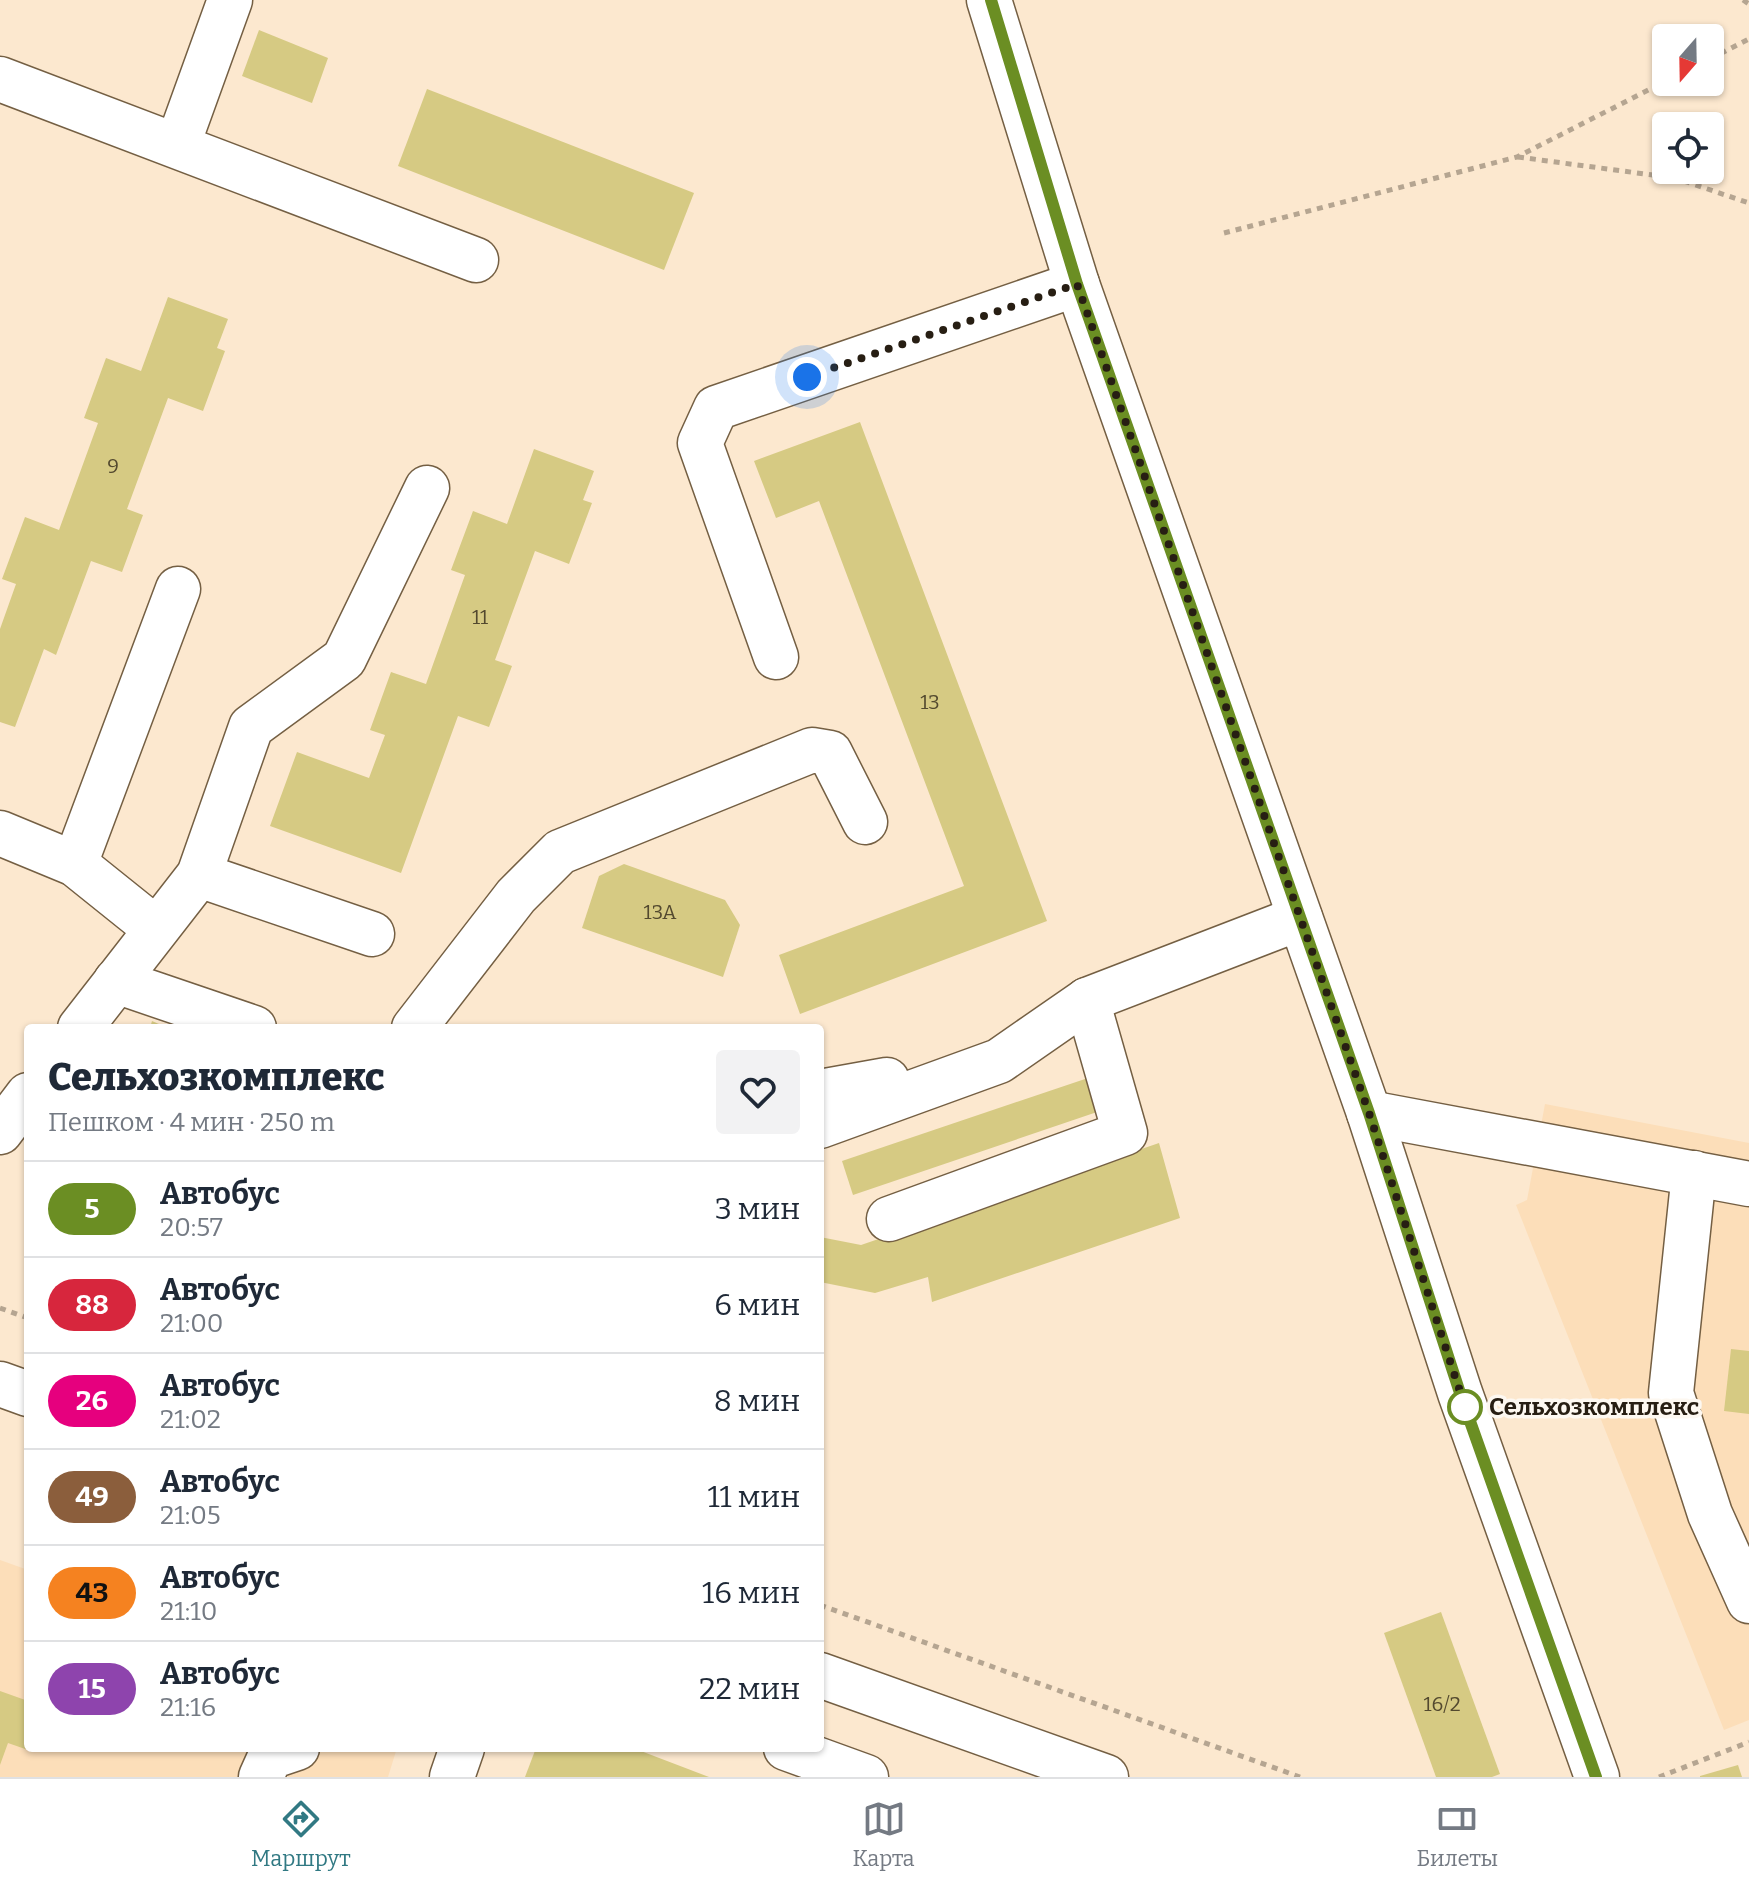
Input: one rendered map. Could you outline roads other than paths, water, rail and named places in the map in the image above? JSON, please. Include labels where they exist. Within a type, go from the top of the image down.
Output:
[{"type":"street","points":[[178,144],[230,0]]},
{"type":"street","points":[[990,2],[1077,284],[1369,1113],[1460,1393],[1597,1777]]},
{"type":"street","points":[[0,79],[178,144],[476,260]]},
{"type":"street","points":[[776,657],[700,443],[716,408],[1077,284]]},
{"type":"street","points":[[83,1024],[199,875],[251,727],[344,659],[427,488]]},
{"type":"street","points":[[75,864],[178,589]]},
{"type":"street","points":[[417,1024],[516,896],[560,852],[812,750],[830,753],[865,822]]},
{"type":"street","points":[[0,833],[75,864],[156,929]]},
{"type":"street","points":[[199,875],[372,934]]},
{"type":"street","points":[[824,1125],[999,1061],[1087,1000],[1300,918]]},
{"type":"street","points":[[116,981],[242,1024]]},
{"type":"street","points":[[889,1219],[1125,1133],[1087,1000]]},
{"type":"street","points":[[824,1091],[999,1061]]},
{"type":"street","points":[[0,1132],[24,1100]]},
{"type":"street","points":[[1369,1113],[1749,1184]]},
{"type":"street","points":[[1694,1173],[1671,1393],[1710,1514],[1749,1601]]},
{"type":"street","points":[[0,1384],[24,1393]]},
{"type":"street","points":[[824,1676],[1106,1777]]},
{"type":"street","points":[[261,1777],[270,1757],[285,1752]]},
{"type":"street","points":[[452,1777],[461,1752]]},
{"type":"street","points":[[797,1752],[866,1777]]},
{"type":"place","name":"Сельхозкомплекс","points":[[1465,1407]]}]
